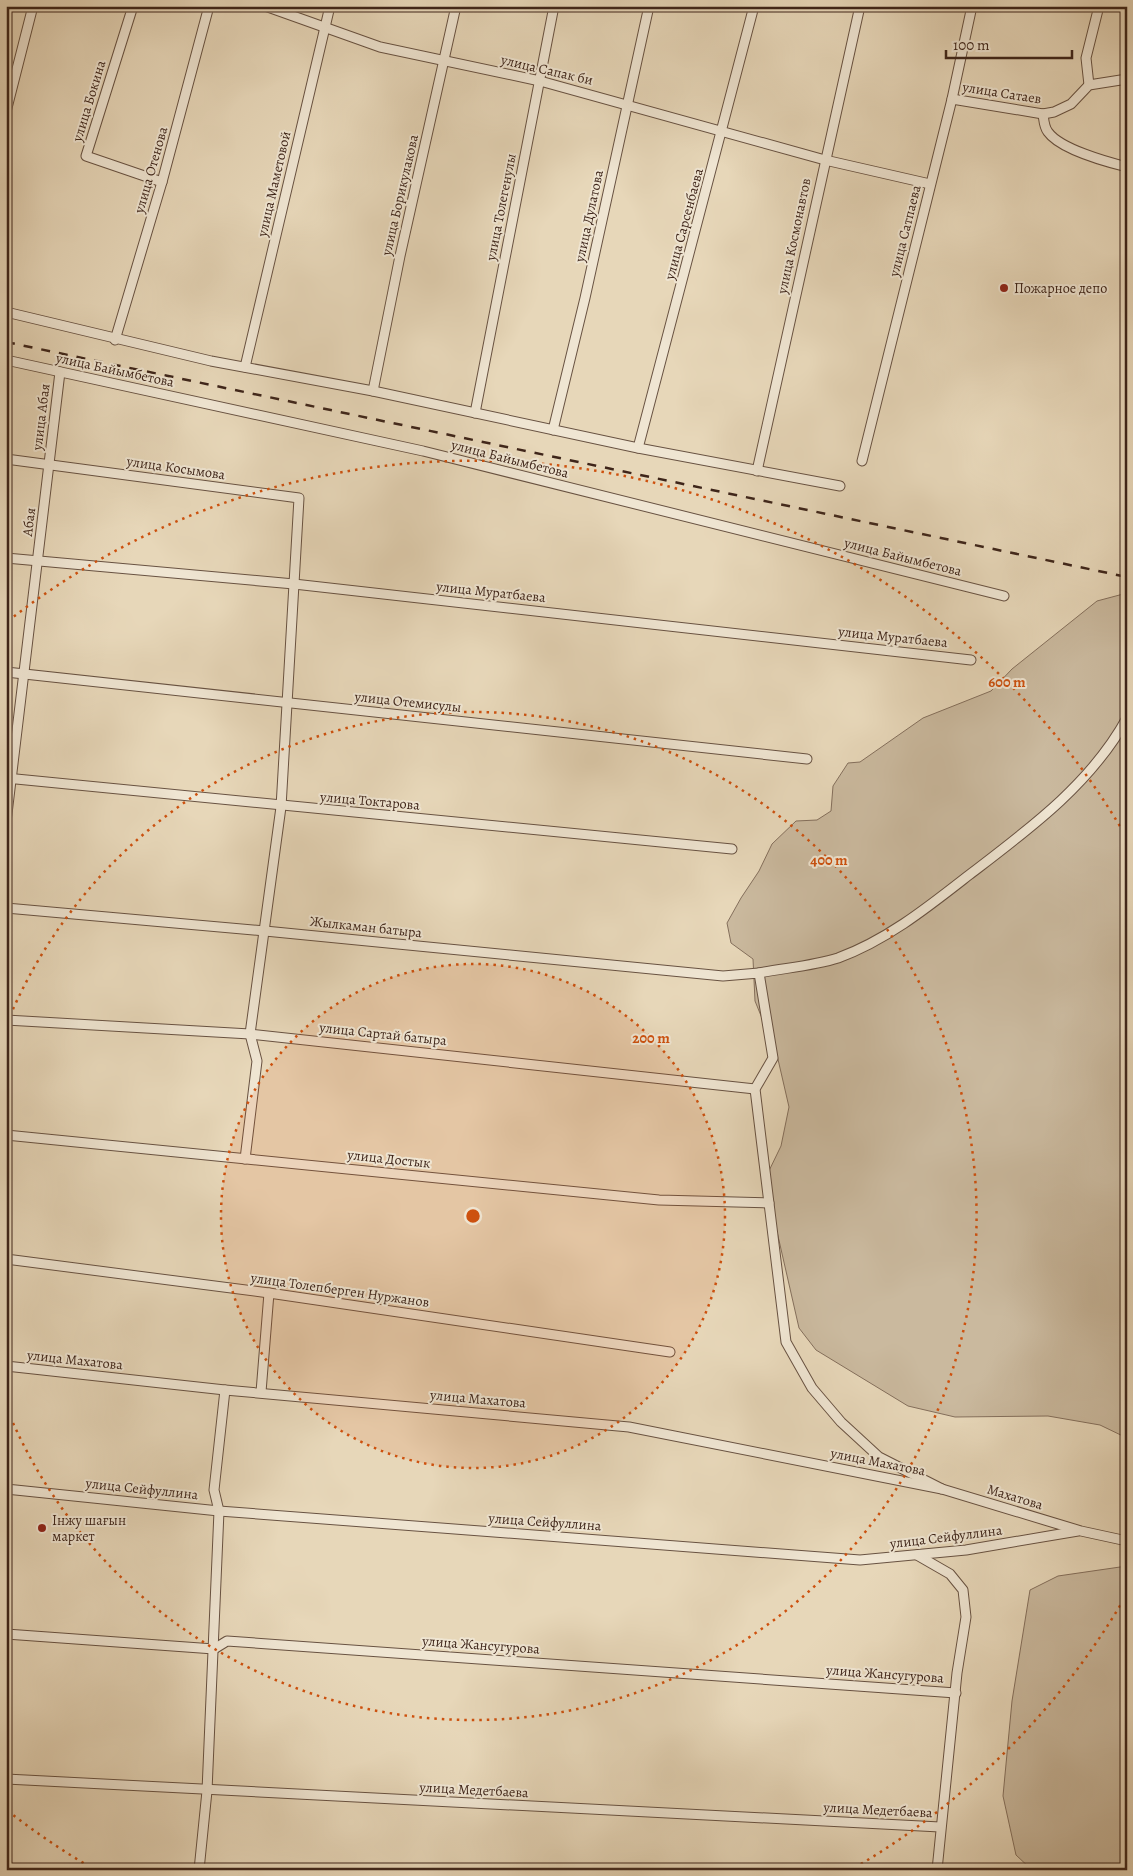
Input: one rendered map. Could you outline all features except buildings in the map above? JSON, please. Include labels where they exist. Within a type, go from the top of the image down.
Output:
[{"type":"street","points":[[6,112],[34,6]]},
{"type":"street","name":"улица Бокина","points":[[133,6],[86,156],[162,182]]},
{"type":"street","name":"улица Отенова","points":[[115,340],[162,182],[209,6]]},
{"type":"street","name":"улица Сапак би","points":[[265,6],[380,47],[540,81],[723,130],[825,160],[930,184]]},
{"type":"street","name":"улица Маметовой","points":[[245,368],[330,6]]},
{"type":"street","name":"улица Борикулакова","points":[[373,390],[400,256],[445,62],[456,6]]},
{"type":"street","name":"улица Толегенулы","points":[[475,413],[554,6]]},
{"type":"street","name":"улица Дулатова","points":[[553,430],[585,298],[648,6]]},
{"type":"street","name":"улица Сарсенбаева","points":[[638,448],[754,6]]},
{"type":"street","name":"улица Космонавтов","points":[[757,471],[860,6]]},
{"type":"street","name":"улица Сатпаева","points":[[862,461],[952,99],[972,6]]},
{"type":"street","points":[[1099,6],[1086,58],[1089,85],[1127,79]]},
{"type":"street","name":"улица Сатаев","points":[[952,99],[1043,114],[1054,112],[1071,104],[1089,85]]},
{"type":"street","points":[[1043,114],[1045,126],[1054,139],[1070,148],[1127,167]]},
{"type":"street","points":[[6,312],[115,340],[245,368],[373,390],[638,448],[840,486]]},
{"type":"street","name":"улица Байымбетова","points":[[6,360],[423,451],[1004,596]]},
{"type":"street","name":"улица Абая","points":[[49,465],[60,372]]},
{"type":"street","name":"улица Косымова","points":[[6,459],[299,498],[294,584]]},
{"type":"street","name":"Абая","points":[[6,822],[9,778],[24,673],[49,465]]},
{"type":"street","name":"улица Муратбаева","points":[[6,558],[294,584],[972,660]]},
{"type":"street","points":[[244,1159],[257,1061],[250,1034],[281,807],[294,584]]},
{"type":"street","name":"улица Отемисулы","points":[[6,672],[807,759]]},
{"type":"street","name":"Жылкаман батыра","points":[[6,908],[265,931],[723,976],[759,973],[836,958],[871,943],[913,919],[1044,817],[1103,756],[1127,718]]},
{"type":"street","name":"улица Токтарова","points":[[9,778],[281,807],[732,849]]},
{"type":"street","points":[[759,973],[773,1058],[755,1089],[786,1342],[812,1388],[841,1422],[879,1457],[942,1489]]},
{"type":"street","name":"улица Сартай батыра","points":[[6,1020],[250,1034],[755,1089]]},
{"type":"street","name":"улица Достык","points":[[6,1135],[659,1200],[769,1203]]},
{"type":"street","name":"улица Толепберген Нуржанов","points":[[6,1260],[269,1294],[670,1352]]},
{"type":"street","points":[[260,1392],[269,1294]]},
{"type":"street","name":"улица Махатова","points":[[6,1366],[224,1390],[629,1426],[942,1489]]},
{"type":"street","points":[[200,1870],[207,1791],[214,1649],[219,1511],[214,1490],[224,1390]]},
{"type":"street","name":"улица Сейфуллина","points":[[6,1489],[219,1511],[860,1560],[966,1550],[1081,1531]]},
{"type":"street","name":"Махатова","points":[[942,1489],[1081,1531],[1127,1541]]},
{"type":"street","points":[[917,1555],[950,1574],[963,1590],[966,1618],[936,1870]]},
{"type":"street","name":"улица Жансугурова","points":[[6,1634],[214,1649],[227,1641],[956,1692]]},
{"type":"street","name":"улица Медетбаева","points":[[6,1779],[207,1791],[940,1826]]},
{"type":"shaded area","points":[[1127,593],[1127,1438],[1100,1425],[1048,1416],[955,1417],[908,1406],[816,1350],[799,1328],[765,1179],[781,1146],[789,1107],[777,1055],[755,1001],[753,959],[731,943],[727,923],[759,871],[772,844],[796,821],[817,820],[831,811],[833,786],[848,763],[860,762],[923,718],[991,691],[1012,669],[1097,601]]},
{"type":"shaded area","points":[[1127,1566],[1127,1870],[1032,1870],[1016,1855],[1003,1796],[1012,1701],[1030,1590],[1058,1576]]},
{"type":"railway","points":[[6,342],[1127,577]]},
{"type":"place","name":"Пожарное депо","points":[[1004,288]]},
{"type":"place","name":"Інжу шағын маркет","points":[[42,1528]]}]
